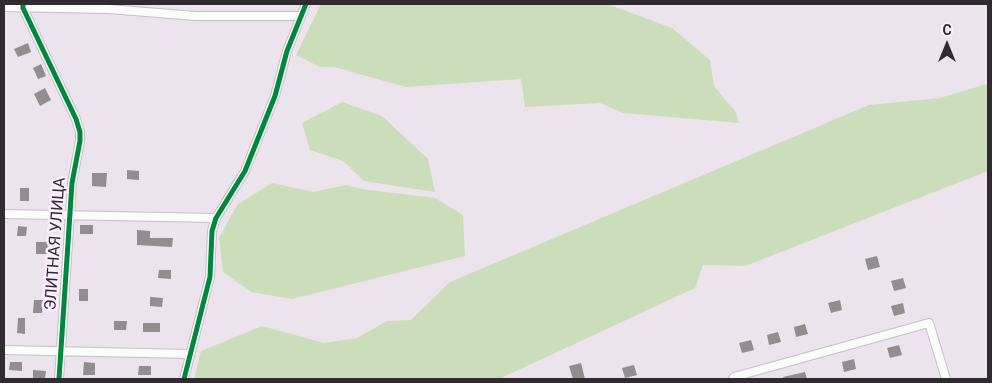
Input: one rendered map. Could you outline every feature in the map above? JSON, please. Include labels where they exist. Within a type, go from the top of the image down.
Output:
[{"type":"street","points":[[184,379],[210,277],[212,231],[216,218],[245,171],[275,96],[288,51],[306,4]]},
{"type":"street","name":"ЭЛИТНАЯ УЛИЦА","points":[[23,6],[80,132],[72,182],[59,379]]},
{"type":"street","points":[[4,7],[109,6],[196,16],[300,16]]},
{"type":"street","points":[[4,214],[216,218]]},
{"type":"street","points":[[733,379],[734,377],[929,323],[946,379]]},
{"type":"street","points":[[4,350],[190,354]]},
{"type":"green space","points":[[321,4],[607,4],[672,28],[710,60],[714,86],[735,111],[739,123],[623,113],[600,103],[525,107],[521,79],[406,87],[334,67],[320,67],[296,55]]},
{"type":"green space","points":[[988,84],[988,171],[745,266],[703,265],[695,288],[499,379],[194,379],[201,351],[262,326],[324,343],[357,338],[387,321],[411,320],[450,282],[869,105],[940,98]]},
{"type":"green space","points":[[342,102],[382,116],[428,159],[435,192],[364,181],[343,161],[310,150],[302,123]]},
{"type":"green space","points":[[272,183],[313,192],[346,185],[362,189],[435,198],[463,215],[465,256],[292,299],[251,292],[223,272],[219,238],[237,205]]},
{"type":"building","points":[[28,43],[31,52],[18,57],[14,49]]},
{"type":"building","points":[[41,64],[46,76],[38,79],[33,68]]},
{"type":"building","points":[[45,88],[51,100],[40,106],[34,94]]},
{"type":"building","points":[[127,170],[139,171],[139,180],[127,179]]},
{"type":"building","points":[[92,173],[107,173],[106,187],[92,186]]},
{"type":"building","points":[[20,188],[29,188],[29,201],[20,201]]},
{"type":"building","points":[[80,225],[93,225],[93,234],[80,234]]},
{"type":"building","points":[[18,226],[27,227],[26,236],[17,236]]},
{"type":"building","points":[[137,230],[150,231],[150,238],[173,238],[172,247],[137,245]]},
{"type":"building","points":[[36,242],[48,242],[47,254],[36,254]]},
{"type":"building","points":[[877,256],[880,267],[868,270],[865,259]]},
{"type":"building","points":[[159,270],[171,270],[171,279],[158,278]]},
{"type":"building","points":[[903,278],[906,288],[894,291],[891,281]]},
{"type":"building","points":[[79,289],[88,289],[88,301],[79,301]]},
{"type":"building","points":[[150,297],[163,298],[162,307],[150,306]]},
{"type":"building","points":[[34,300],[43,300],[42,313],[33,313]]},
{"type":"building","points":[[840,300],[842,310],[831,313],[828,303]]},
{"type":"building","points":[[903,303],[905,313],[894,316],[891,306]]},
{"type":"building","points":[[18,318],[25,318],[25,334],[17,333]]},
{"type":"building","points":[[114,321],[127,321],[126,330],[114,330]]},
{"type":"building","points":[[143,323],[160,323],[160,332],[143,332]]},
{"type":"building","points":[[805,324],[808,334],[796,337],[794,327]]},
{"type":"building","points":[[778,332],[781,342],[769,345],[767,335]]},
{"type":"building","points":[[751,340],[754,350],[742,353],[739,343]]},
{"type":"building","points":[[899,345],[902,355],[890,358],[887,348]]},
{"type":"building","points":[[854,359],[856,369],[844,372],[842,362]]},
{"type":"building","points":[[10,362],[22,362],[22,371],[9,370]]},
{"type":"building","points":[[84,362],[95,363],[95,375],[83,375]]},
{"type":"building","points":[[581,363],[585,379],[573,379],[569,366]]},
{"type":"building","points":[[634,365],[637,375],[625,378],[622,368]]},
{"type":"building","points":[[139,366],[151,366],[151,375],[138,375]]},
{"type":"building","points":[[33,370],[46,371],[45,379],[33,379]]},
{"type":"building","points":[[805,372],[807,379],[784,379],[783,377]]},
{"type":"cycle path","points":[[23,4],[23,8],[76,119],[80,132],[72,183],[59,379]]},
{"type":"cycle path","points":[[184,379],[210,277],[212,231],[216,218],[245,171],[275,96],[287,51],[306,4]]}]
